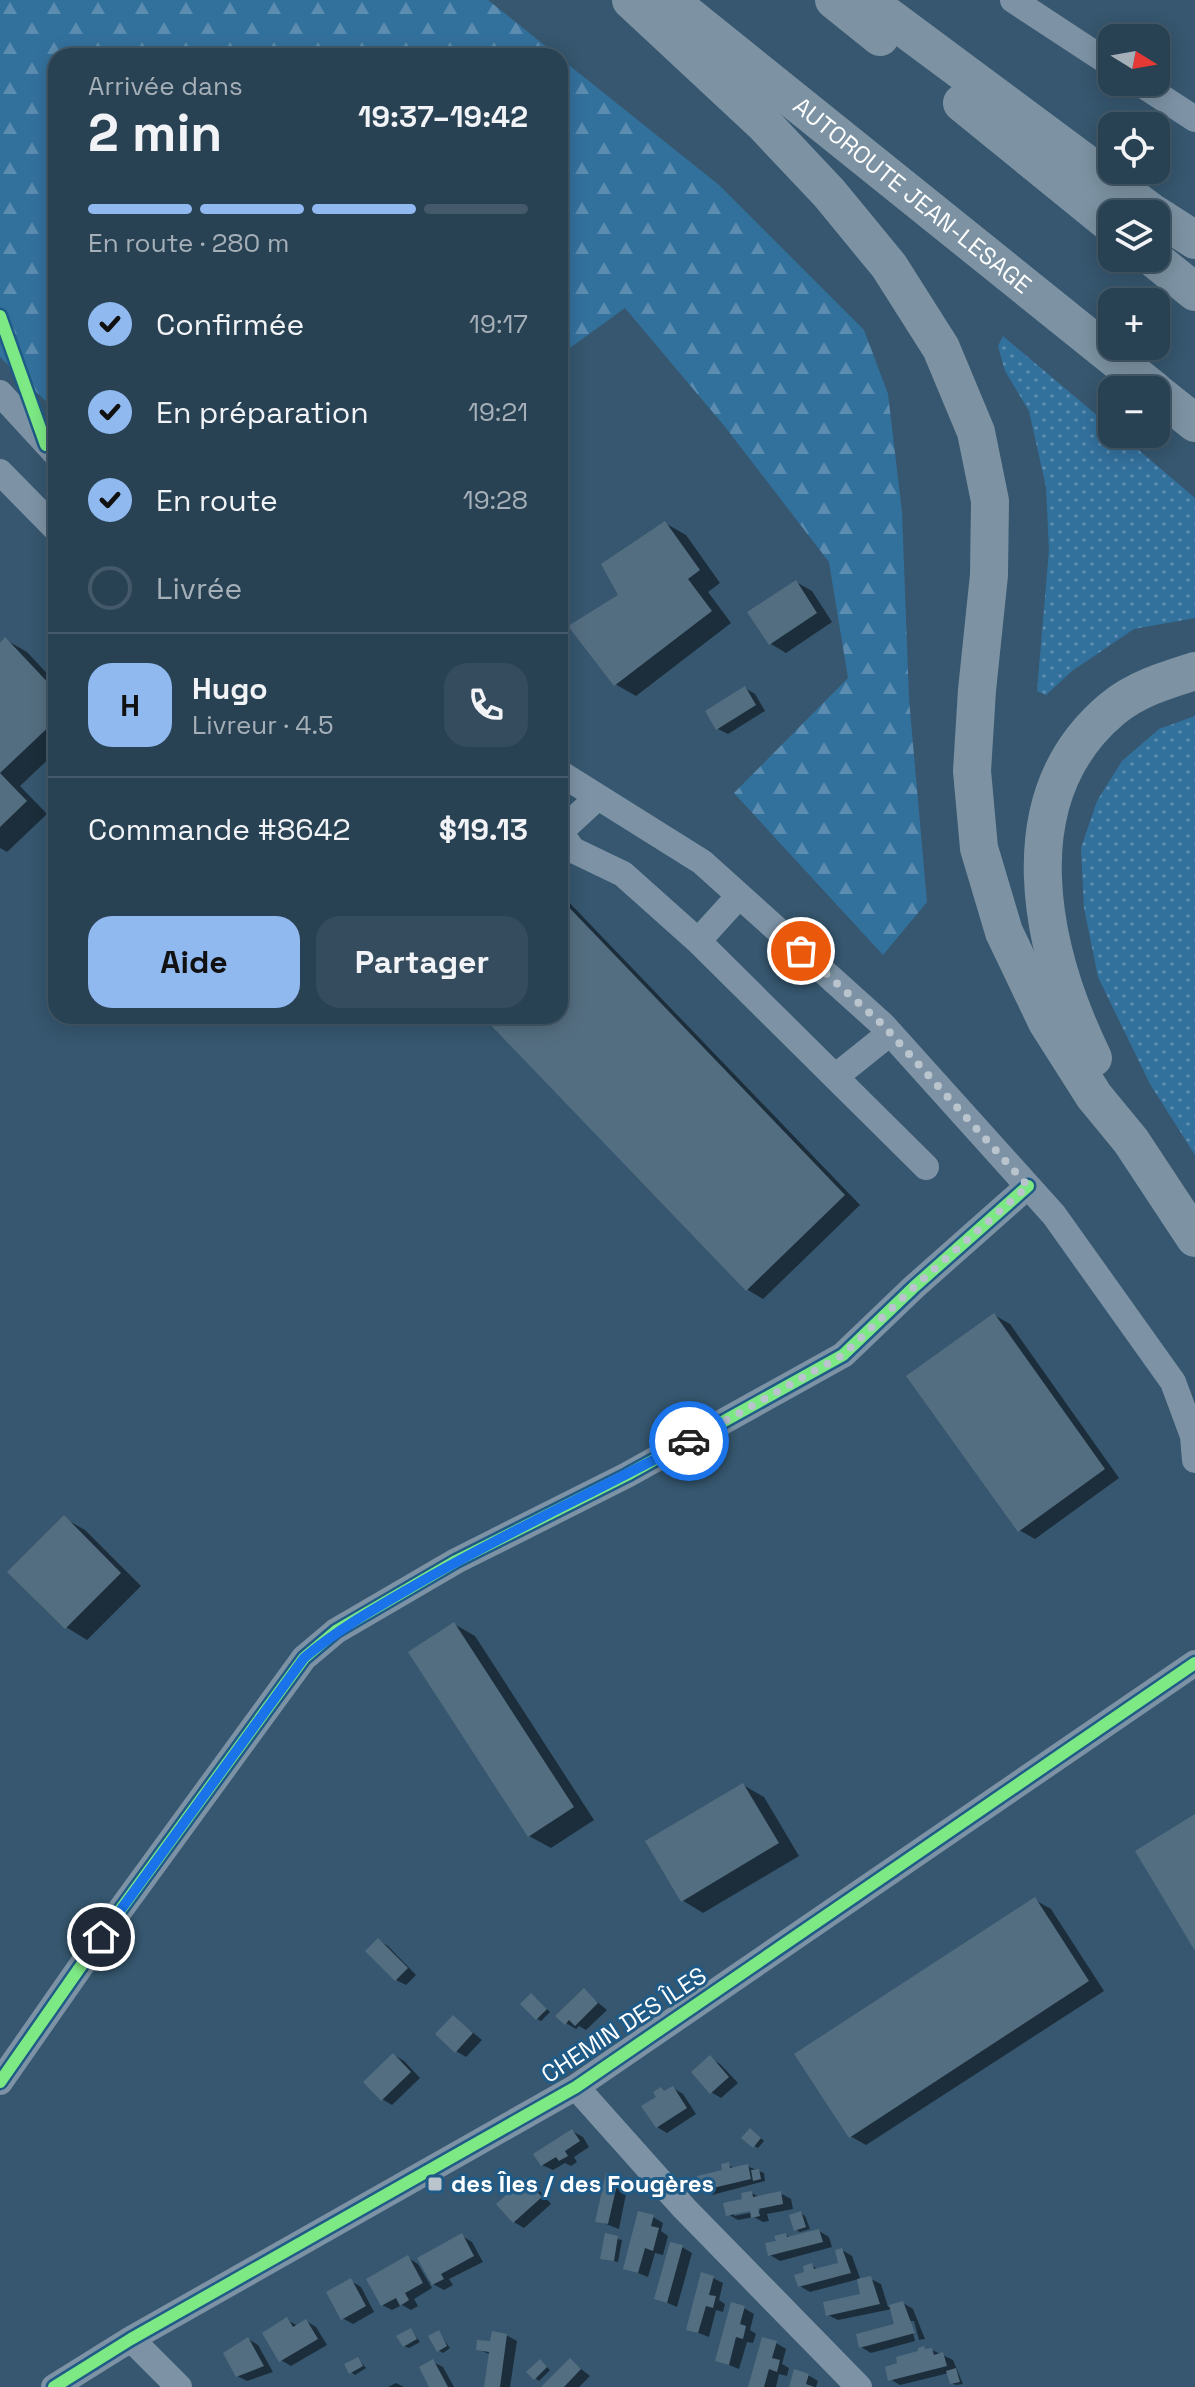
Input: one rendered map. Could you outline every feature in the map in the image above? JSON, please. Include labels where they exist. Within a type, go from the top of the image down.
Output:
[{"type":"highway","points":[[631,0],[763,123],[829,193],[889,266],[941,348],[976,432],[990,501],[989,575],[972,771],[979,848],[1004,932],[1047,1022],[1094,1096],[1131,1141],[1195,1238]]},
{"type":"highway","name":"AUTOROUTE JEAN-LESAGE","points":[[669,0],[1136,376]]},
{"type":"highway","points":[[834,0],[1098,214]]},
{"type":"highway","points":[[866,0],[1135,200]]},
{"type":"highway","points":[[1170,224],[1195,240]]},
{"type":"highway","points":[[1170,272],[1195,292]]},
{"type":"highway","name":"AUTOROUTE JEAN-LESAGE","points":[[1170,403],[1195,423]]},
{"type":"highway","points":[[1131,1141],[1075,1022],[1053,955],[1043,889],[1045,829],[1057,780],[1081,738],[1114,707],[1149,686],[1195,671]]},
{"type":"street","points":[[1013,0],[1098,56]]},
{"type":"street","points":[[1160,96],[1195,119]]},
{"type":"street","points":[[0,393],[48,445]]},
{"type":"street","points":[[0,472],[48,521]]},
{"type":"street","points":[[568,778],[702,862],[890,1033],[1054,1215],[1173,1382],[1193,1436],[1195,1460]]},
{"type":"street","points":[[568,825],[598,797]]},
{"type":"street","points":[[568,843],[573,850],[623,874],[698,941],[926,1167]]},
{"type":"street","points":[[698,941],[739,896]]},
{"type":"street","points":[[835,1077],[890,1033]]},
{"type":"street","points":[[0,2082],[118,1913],[304,1658],[336,1631],[456,1561],[627,1475],[843,1355],[1028,1186]]},
{"type":"street","name":"CHEMIN DES ÎLES","points":[[54,2387],[131,2339],[576,2087],[1195,1663]]},
{"type":"street","points":[[576,2087],[684,2208],[859,2387]]},
{"type":"street","points":[[131,2339],[179,2387]]},
{"type":"green space","points":[[0,0],[488,0],[548,48],[48,48],[48,403],[0,357]]},
{"type":"green space","points":[[568,64],[719,185],[864,330],[888,394],[902,512],[909,699],[927,902],[883,955],[734,793],[848,678],[829,562],[726,428],[625,308],[568,349]]},
{"type":"green space","points":[[1003,336],[1098,416],[1098,448],[1136,448],[1195,498],[1195,618],[1134,629],[1072,671],[1046,695],[1037,691],[1049,550],[1046,487],[1029,411],[1005,371],[998,346]]},
{"type":"green space","points":[[1195,716],[1195,1155],[1150,1084],[1098,977],[1084,908],[1081,848],[1097,801],[1122,761],[1159,729]]},
{"type":"building","points":[[665,521],[700,570],[688,579],[712,611],[614,686],[568,626],[618,595],[601,564]]},
{"type":"building","points":[[796,580],[817,613],[769,645],[747,612]]},
{"type":"building","points":[[5,637],[48,683],[48,728],[0,773],[0,643]]},
{"type":"building","points":[[745,686],[756,705],[716,730],[705,711]]},
{"type":"building","points":[[0,773],[27,801],[0,827]]},
{"type":"building","points":[[568,906],[845,1195],[746,1291],[490,1024],[568,1024]]},
{"type":"building","points":[[994,1313],[1105,1469],[1018,1532],[906,1376]]},
{"type":"building","points":[[64,1515],[121,1573],[65,1629],[7,1572]]},
{"type":"building","points":[[454,1622],[574,1807],[528,1837],[408,1652]]},
{"type":"building","points":[[743,1783],[779,1843],[681,1902],[645,1841]]},
{"type":"building","points":[[1195,1814],[1195,1951],[1135,1851]]},
{"type":"building","points":[[1035,1897],[1089,1981],[849,2138],[794,2054]]},
{"type":"building","points":[[378,1938],[408,1968],[395,1981],[365,1951]]},
{"type":"building","points":[[584,1988],[598,2003],[575,2026],[569,2020],[565,2025],[555,2016]]},
{"type":"building","points":[[531,1993],[547,2009],[536,2020],[520,2004]]},
{"type":"building","points":[[453,2015],[473,2033],[455,2053],[435,2034]]},
{"type":"building","points":[[393,2053],[411,2072],[381,2101],[363,2082]]},
{"type":"building","points":[[710,2055],[729,2077],[710,2094],[691,2072]]},
{"type":"building","points":[[673,2086],[687,2108],[656,2128],[641,2106],[656,2097],[653,2092],[661,2087],[664,2091]]},
{"type":"building","points":[[750,2128],[761,2138],[753,2148],[741,2138]]},
{"type":"building","points":[[572,2129],[580,2141],[565,2151],[568,2156],[559,2161],[556,2157],[541,2166],[533,2154]]},
{"type":"building","points":[[729,2162],[730,2168],[748,2164],[751,2179],[700,2191],[697,2176],[722,2170],[721,2164]]},
{"type":"building","points":[[759,2169],[761,2179],[753,2181],[751,2170]]},
{"type":"building","points":[[606,2173],[619,2176],[608,2224],[595,2222]]},
{"type":"building","points":[[525,2178],[542,2197],[513,2223],[496,2204]]},
{"type":"building","points":[[752,2191],[753,2197],[781,2191],[783,2204],[758,2209],[760,2216],[751,2218],[750,2211],[726,2216],[723,2203],[742,2199],[741,2193]]},
{"type":"building","points":[[638,2211],[654,2215],[651,2226],[659,2228],[653,2251],[645,2248],[638,2273],[623,2269]]},
{"type":"building","points":[[801,2211],[806,2227],[794,2231],[789,2215]]},
{"type":"building","points":[[819,2229],[823,2242],[768,2256],[765,2243],[776,2241],[774,2236],[786,2233],[787,2237]]},
{"type":"building","points":[[462,2233],[474,2256],[441,2274],[444,2279],[432,2285],[417,2258]]},
{"type":"building","points":[[605,2233],[618,2236],[614,2261],[600,2259]]},
{"type":"building","points":[[670,2242],[683,2245],[667,2303],[654,2299]]},
{"type":"building","points":[[842,2248],[851,2273],[798,2287],[794,2275],[804,2272],[803,2266],[812,2263],[814,2269],[838,2263],[835,2250]]},
{"type":"building","points":[[408,2255],[423,2283],[405,2293],[409,2300],[400,2306],[396,2298],[381,2306],[366,2279]]},
{"type":"building","points":[[701,2272],[714,2276],[709,2295],[716,2296],[713,2308],[706,2306],[698,2333],[686,2330]]},
{"type":"building","points":[[871,2276],[880,2304],[826,2316],[823,2302],[860,2294],[857,2279]]},
{"type":"building","points":[[351,2278],[366,2306],[341,2320],[326,2292]]},
{"type":"building","points":[[903,2301],[915,2333],[859,2348],[856,2334],[894,2324],[889,2305]]},
{"type":"building","points":[[731,2302],[745,2306],[740,2324],[746,2326],[743,2339],[736,2337],[729,2365],[715,2361]]},
{"type":"building","points":[[287,2317],[293,2327],[306,2319],[318,2339],[279,2362],[262,2333]]},
{"type":"building","points":[[411,2328],[417,2339],[403,2347],[396,2336]]},
{"type":"building","points":[[439,2330],[447,2346],[437,2352],[428,2336]]},
{"type":"building","points":[[492,2331],[507,2334],[500,2387],[484,2387],[489,2352],[476,2350],[477,2340],[490,2341]]},
{"type":"building","points":[[248,2337],[264,2366],[236,2377],[223,2353]]},
{"type":"building","points":[[762,2337],[777,2341],[772,2358],[780,2360],[777,2372],[769,2369],[764,2387],[748,2387]]},
{"type":"building","points":[[924,2346],[925,2349],[932,2348],[934,2355],[943,2352],[947,2366],[888,2381],[885,2367],[897,2363],[896,2357],[918,2351]]},
{"type":"building","points":[[358,2357],[363,2366],[349,2374],[344,2364]]},
{"type":"building","points":[[570,2358],[581,2369],[564,2387],[541,2387]]},
{"type":"building","points":[[433,2359],[448,2387],[429,2387],[419,2367]]},
{"type":"building","points":[[540,2359],[547,2367],[534,2380],[526,2372]]},
{"type":"building","points":[[956,2368],[960,2382],[950,2384],[946,2371]]},
{"type":"building","points":[[794,2369],[809,2374],[806,2384],[814,2387],[789,2387]]},
{"type":"cycle path","points":[[0,316],[46,445]]},
{"type":"cycle path","points":[[0,2082],[118,1913],[304,1658],[336,1631],[456,1561],[627,1475],[843,1355],[1028,1186]]},
{"type":"cycle path","points":[[54,2387],[131,2339],[576,2087],[1195,1663]]},
{"type":"way so far","points":[[689,1441],[843,1355],[1028,1186],[883,1025],[801,951]]},
{"type":"place","name":"des Îles / des Fougères","points":[[435,2184]]},
{"type":"route","points":[[101,1937],[304,1658],[336,1631],[456,1561],[689,1441]]}]
